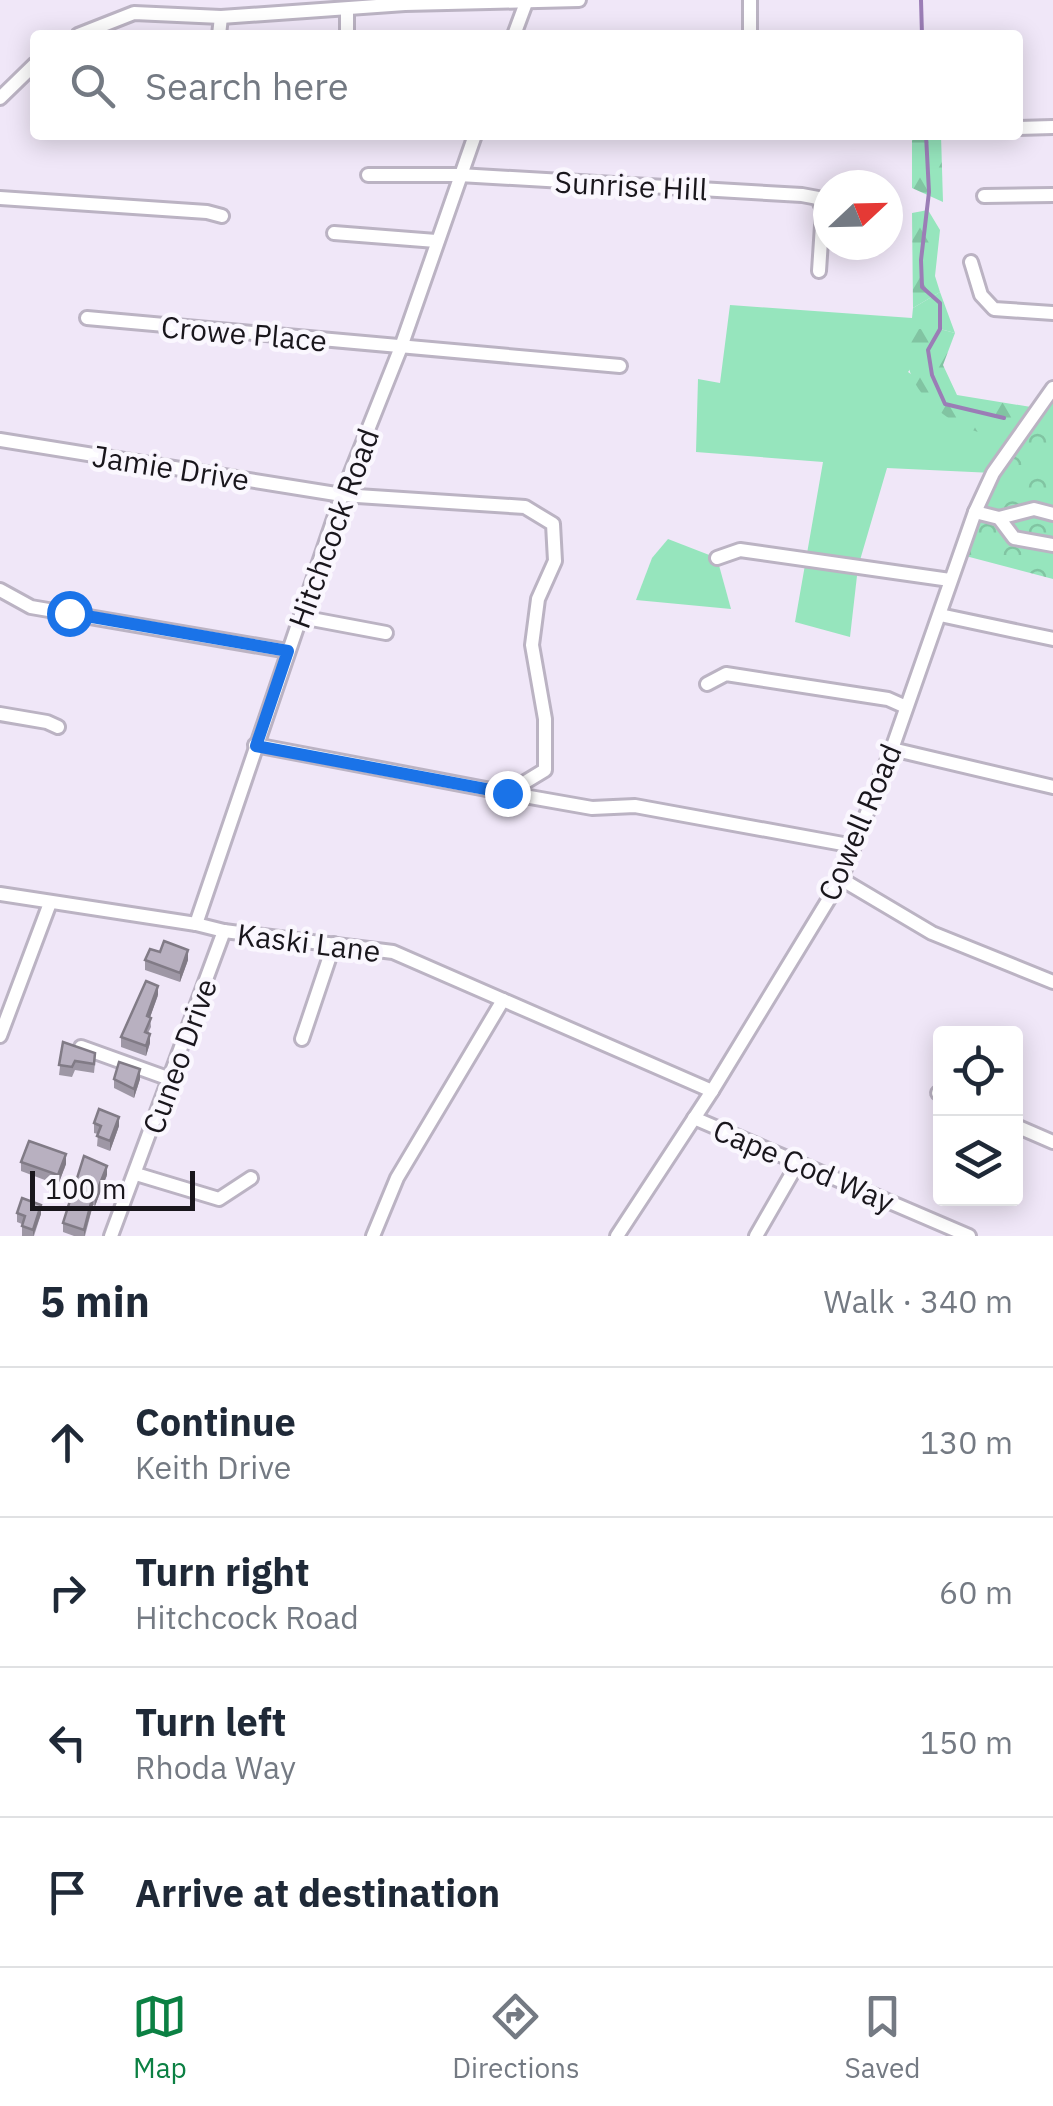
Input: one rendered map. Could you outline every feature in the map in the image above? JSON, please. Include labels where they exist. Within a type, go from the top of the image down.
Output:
[{"type":"street","points":[[90,30],[161,6],[220,17],[272,6],[347,10],[405,2],[578,0]]},
{"type":"street","points":[[750,0],[750,30]]},
{"type":"street","points":[[516,30],[527,1]]},
{"type":"street","points":[[347,10],[348,30]]},
{"type":"street","points":[[219,30],[220,17]]},
{"type":"street","points":[[0,98],[30,69]]},
{"type":"street","points":[[1023,128],[1053,127]]},
{"type":"street","name":"Hitchcock Road","points":[[196,924],[342,494],[401,347],[473,140]]},
{"type":"street","name":"Sunrise Hill","points":[[368,175],[459,175],[818,198],[823,210],[820,271]]},
{"type":"street","points":[[984,196],[1053,195]]},
{"type":"street","points":[[0,198],[222,216]]},
{"type":"street","points":[[334,232],[436,241]]},
{"type":"street","points":[[971,262],[981,295],[994,308],[1053,313]]},
{"type":"street","name":"Crowe Place","points":[[87,318],[620,366]]},
{"type":"street","name":"Cowell Road","points":[[618,1236],[841,880],[892,749],[975,512],[993,473],[1053,388]]},
{"type":"street","name":"Jamie Drive","points":[[0,440],[342,494],[524,506],[553,524],[556,561],[538,599],[532,646],[545,720],[546,770],[507,793]]},
{"type":"street","points":[[975,512],[999,518],[1034,509],[1053,514]]},
{"type":"street","points":[[999,518],[1014,538],[1053,545]]},
{"type":"street","points":[[718,558],[740,550],[950,580]]},
{"type":"street","points":[[0,590],[30,607],[288,651]]},
{"type":"street","points":[[940,615],[1053,639]]},
{"type":"street","points":[[302,617],[386,633]]},
{"type":"street","points":[[707,684],[726,674],[888,699],[906,707]]},
{"type":"street","points":[[0,714],[47,722],[58,728]]},
{"type":"street","points":[[256,746],[592,808],[621,805],[854,846]]},
{"type":"street","points":[[892,749],[1053,787]]},
{"type":"street","points":[[841,880],[932,934],[1053,982]]},
{"type":"street","name":"Kaski Lane","points":[[0,894],[224,931],[393,952],[712,1091]]},
{"type":"street","points":[[0,1036],[50,903]]},
{"type":"street","name":"Cuneo Drive","points":[[112,1236],[224,931]]},
{"type":"street","points":[[302,1039],[334,944]]},
{"type":"street","points":[[374,1236],[397,1178],[503,1000]]},
{"type":"street","points":[[81,1047],[170,1080]]},
{"type":"street","name":"Cape Cod Way","points":[[694,1118],[947,1232],[969,1236]]},
{"type":"street","points":[[1023,1129],[1053,1142]]},
{"type":"street","points":[[756,1236],[798,1163]]},
{"type":"street","points":[[136,1174],[219,1199],[251,1178]]},
{"type":"green space","points":[[912,140],[941,140],[943,202],[912,188]]},
{"type":"green space","points":[[928,210],[940,230],[935,276],[940,292],[913,308],[912,213]]},
{"type":"green space","points":[[940,292],[955,333],[940,329],[908,372],[1013,443],[993,473],[887,468],[858,567],[850,637],[795,622],[823,462],[696,452],[698,379],[720,383],[730,305],[912,318],[913,308]]},
{"type":"green space","points":[[915,329],[955,333],[943,365],[957,395],[1037,408],[1053,579],[1013,443],[953,421],[928,400],[918,388],[907,359]]},
{"type":"green space","points":[[1053,388],[1053,579],[958,554],[975,512]]},
{"type":"green space","points":[[668,539],[717,558],[731,609],[636,600],[652,558]]},
{"type":"building","points":[[164,941],[188,950],[180,973],[145,960],[150,949],[160,952]]},
{"type":"building","points":[[146,981],[158,986],[147,1016],[151,1018],[145,1032],[150,1034],[146,1046],[121,1037]]},
{"type":"building","points":[[63,1042],[95,1053],[94,1064],[75,1061],[72,1067],[59,1065]]},
{"type":"building","points":[[119,1062],[140,1069],[134,1089],[114,1079]]},
{"type":"building","points":[[99,1109],[119,1117],[110,1141],[97,1136],[101,1126],[94,1123]]},
{"type":"building","points":[[29,1141],[66,1154],[58,1175],[21,1162]]},
{"type":"building","points":[[84,1156],[107,1166],[93,1195],[84,1230],[63,1223]]},
{"type":"building","points":[[22,1198],[41,1205],[33,1230],[22,1226],[25,1216],[17,1213]]},
{"type":"waterway","points":[[921,0],[922,30]]},
{"type":"waterway","points":[[926,140],[929,192],[922,287],[940,303],[940,329],[928,350],[932,375],[945,404],[1004,418]]},
{"type":"route","points":[[69,613],[288,651],[256,746],[507,793]]}]
